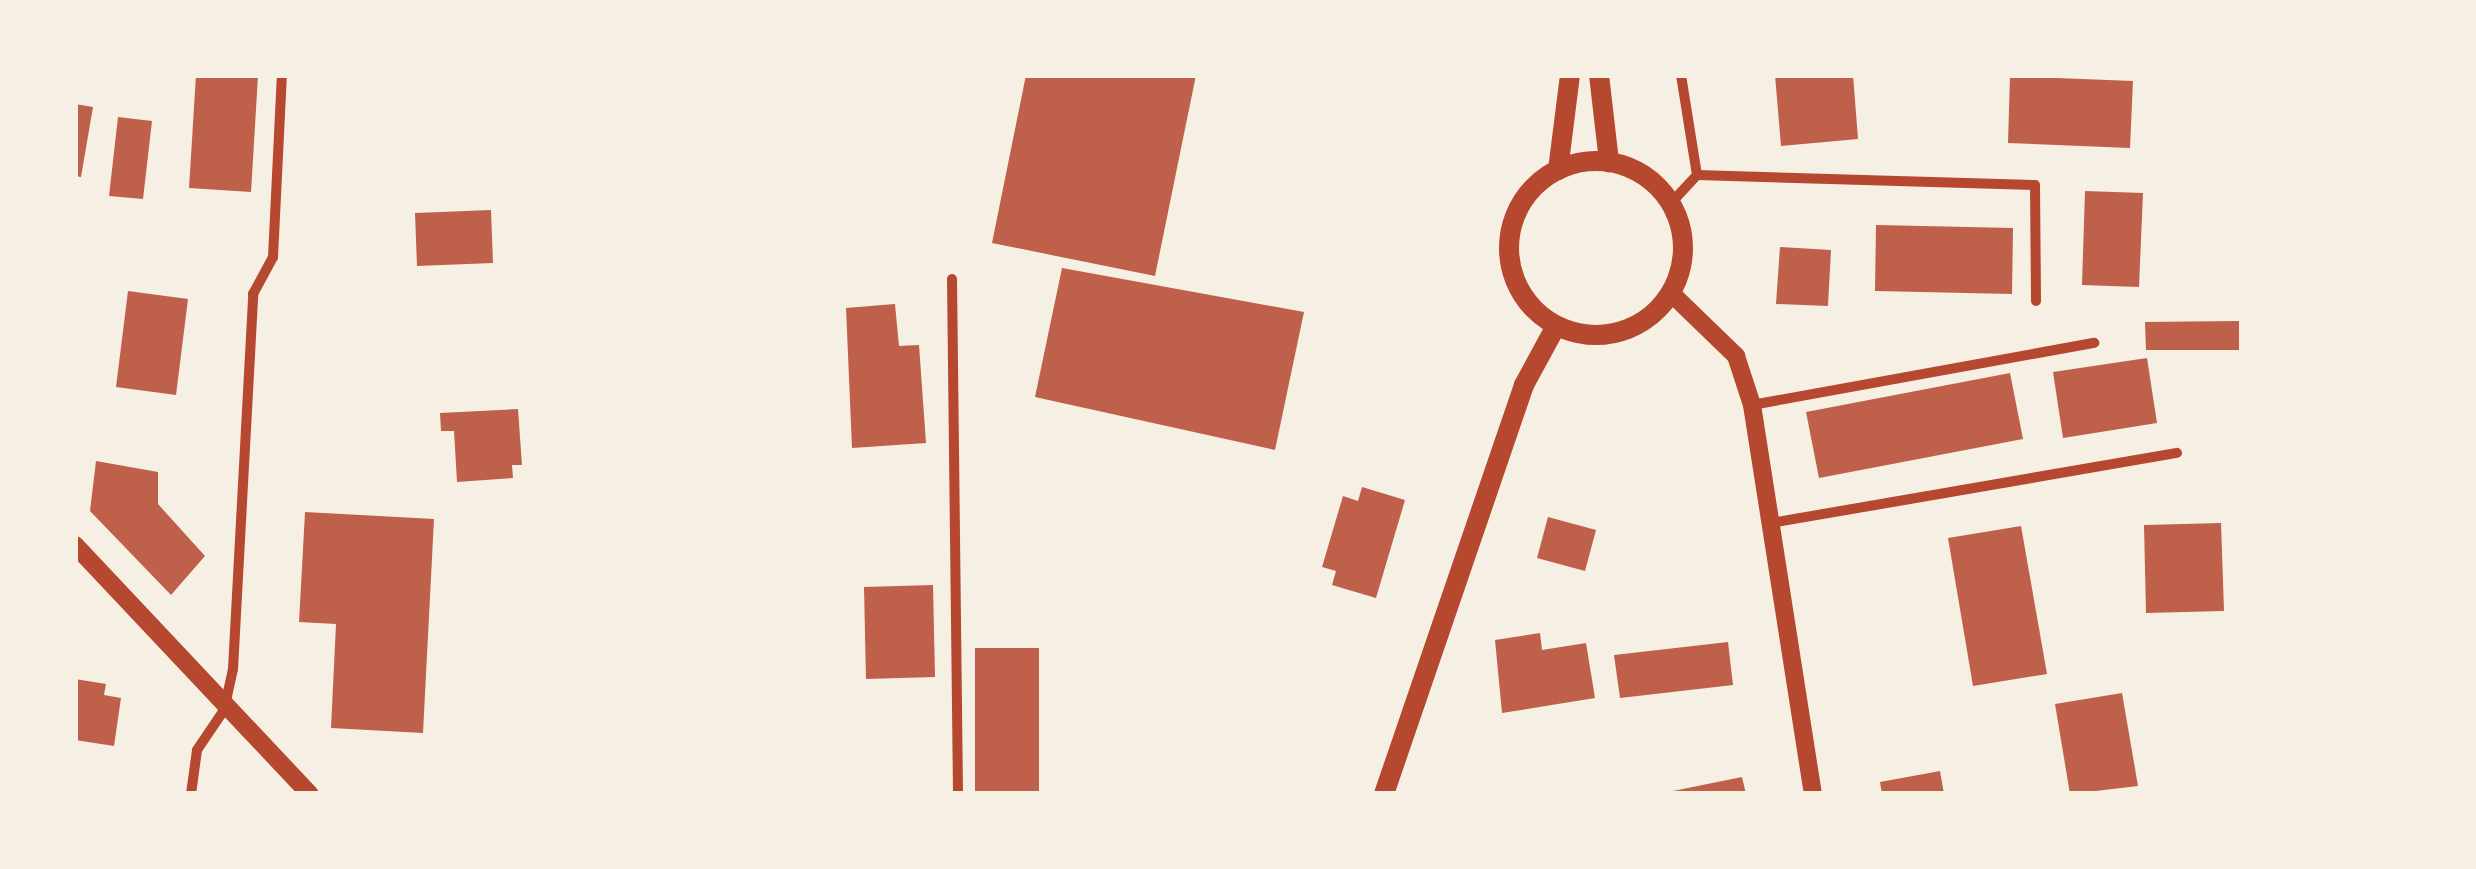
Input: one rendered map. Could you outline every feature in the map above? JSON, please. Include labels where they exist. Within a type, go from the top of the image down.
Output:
[{"type":"main road","points":[[1558,170],[1570,75]]},
{"type":"main road","points":[[1599,75],[1609,162]]},
{"type":"main road","points":[[1609,162],[1644,176],[1671,204],[1682,232],[1671,293],[1632,328],[1607,335],[1556,326],[1519,291],[1509,242],[1524,199],[1558,170],[1609,162]]},
{"type":"main road","points":[[1384,794],[1524,385],[1556,326]]},
{"type":"street","points":[[191,794],[197,750],[224,710],[253,294],[273,257],[282,75]]},
{"type":"street","points":[[1681,75],[1697,175]]},
{"type":"street","points":[[1671,204],[1697,175],[2036,185],[2036,301]]},
{"type":"street","points":[[952,279],[958,794]]},
{"type":"street","points":[[1671,293],[1736,356],[1752,405],[1814,794]]},
{"type":"street","points":[[1752,405],[2094,343]]},
{"type":"street","points":[[1771,523],[2176,454]]},
{"type":"street","points":[[75,545],[224,710],[310,794]]},
{"type":"building","points":[[196,75],[258,76],[251,192],[189,188]]},
{"type":"building","points":[[1026,75],[1196,75],[1155,276],[992,243]]},
{"type":"building","points":[[1775,75],[1853,75],[1858,139],[1781,146]]},
{"type":"building","points":[[2010,76],[2133,81],[2130,148],[2008,143]]},
{"type":"building","points":[[75,104],[93,107],[81,177],[75,176]]},
{"type":"building","points":[[118,117],[152,121],[143,199],[109,196]]},
{"type":"building","points":[[2085,191],[2143,193],[2139,287],[2082,285]]},
{"type":"building","points":[[491,210],[493,263],[417,266],[415,213]]},
{"type":"building","points":[[1876,225],[2013,228],[2012,294],[1875,291]]},
{"type":"building","points":[[1780,247],[1831,250],[1828,306],[1776,304]]},
{"type":"building","points":[[1062,268],[1304,312],[1275,450],[1035,397]]},
{"type":"building","points":[[128,291],[188,299],[176,395],[116,387]]},
{"type":"building","points":[[895,304],[899,346],[919,345],[926,443],[852,448],[846,308]]},
{"type":"building","points":[[2239,321],[2239,350],[2146,350],[2145,322]]},
{"type":"building","points":[[2147,358],[2157,423],[2063,438],[2053,372]]},
{"type":"building","points":[[2010,373],[2023,439],[1819,478],[1806,412]]},
{"type":"building","points":[[518,409],[522,465],[512,465],[513,478],[457,482],[454,431],[441,431],[440,413]]},
{"type":"building","points":[[96,461],[158,472],[158,504],[205,556],[171,595],[90,511]]},
{"type":"building","points":[[1362,487],[1405,500],[1376,598],[1332,585],[1336,571],[1322,567],[1343,496],[1358,501]]},
{"type":"building","points":[[305,512],[434,519],[423,733],[331,728],[336,624],[299,622]]},
{"type":"building","points":[[1548,517],[1596,530],[1585,571],[1537,558]]},
{"type":"building","points":[[2221,523],[2224,611],[2146,613],[2144,525]]},
{"type":"building","points":[[2021,526],[2047,674],[1973,686],[1948,538]]},
{"type":"building","points":[[933,585],[935,677],[866,679],[864,587]]},
{"type":"building","points":[[1540,633],[1542,650],[1586,643],[1595,698],[1502,713],[1495,640]]},
{"type":"building","points":[[1728,642],[1733,685],[1620,698],[1614,655]]},
{"type":"building","points":[[975,648],[1039,648],[1039,794],[975,794]]},
{"type":"building","points":[[75,679],[106,684],[104,695],[121,698],[114,746],[75,740]]},
{"type":"building","points":[[2122,693],[2138,786],[2070,794],[2055,704]]},
{"type":"building","points":[[1940,771],[1944,794],[1882,794],[1880,782]]},
{"type":"building","points":[[1742,777],[1746,794],[1668,794],[1668,792]]}]
